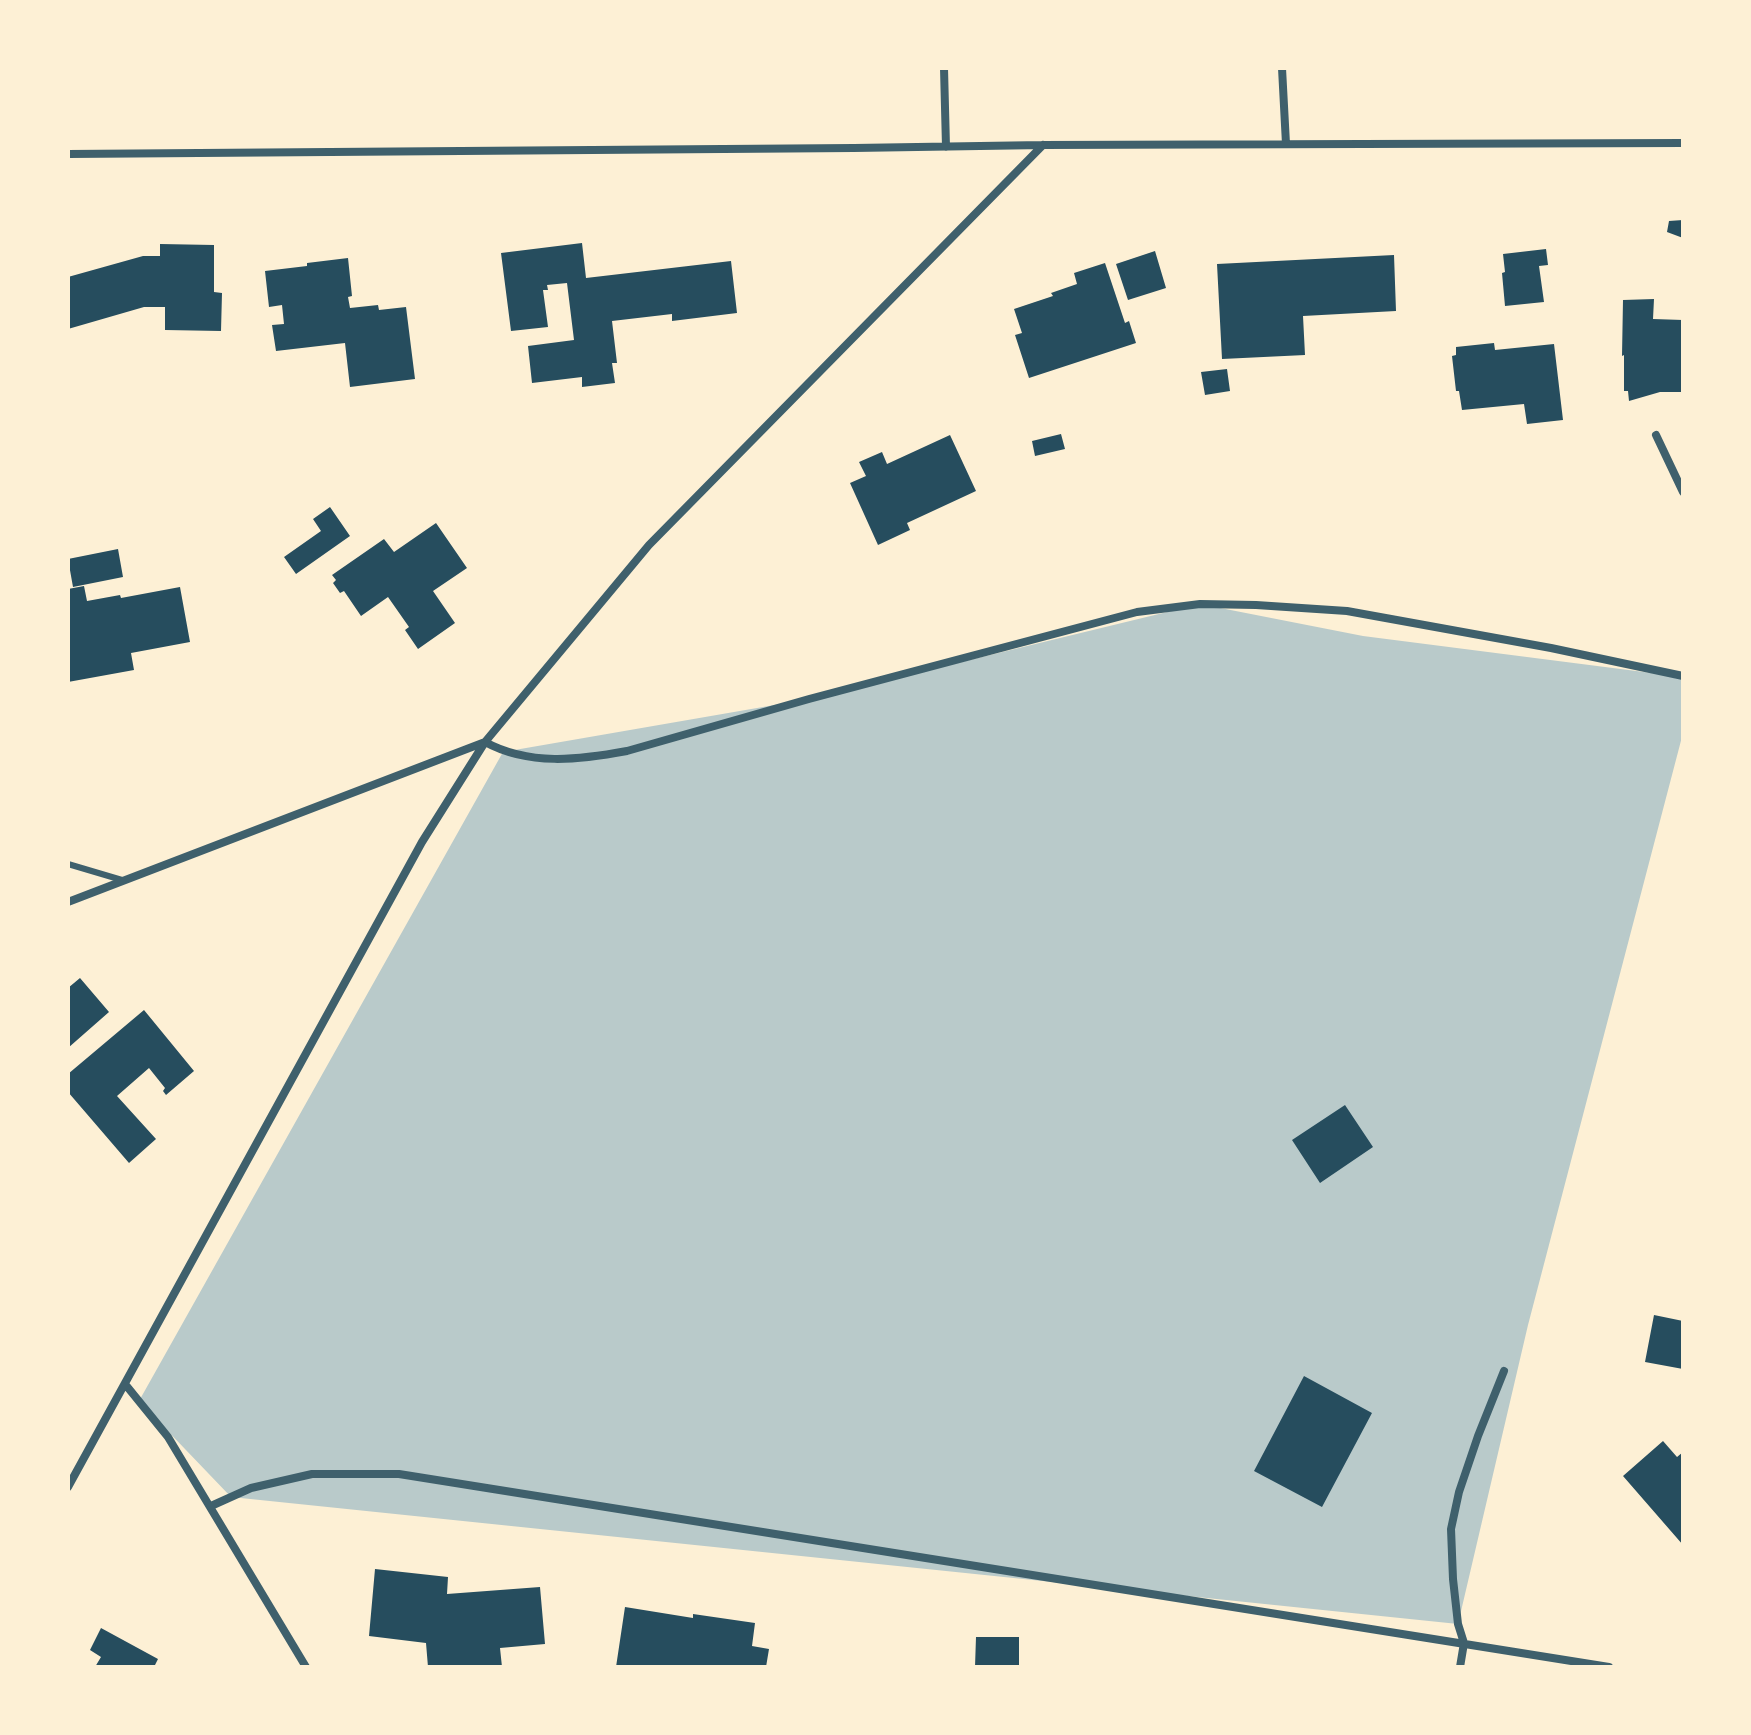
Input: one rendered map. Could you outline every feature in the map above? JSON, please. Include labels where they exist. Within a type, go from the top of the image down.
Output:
[{"type":"street","points":[[944,68],[946,147]]},
{"type":"street","points":[[1282,68],[1286,144]]},
{"type":"street","points":[[68,154],[1683,143]]},
{"type":"street","points":[[68,1487],[422,842],[485,742],[649,545],[1043,145]]},
{"type":"street","points":[[1656,435],[1683,492]]},
{"type":"street","points":[[485,742],[503,752],[556,760],[627,751],[1137,612],[1200,604],[1347,611],[1551,648],[1683,676]]},
{"type":"street","points":[[68,902],[485,742]]},
{"type":"street","points":[[1460,1667],[1464,1643],[1458,1624],[1451,1529],[1459,1492],[1504,1371]]},
{"type":"street","points":[[125,1384],[168,1437],[306,1667]]},
{"type":"street","points":[[211,1506],[251,1488],[312,1474],[399,1474],[1609,1667]]},
{"type":"lane","points":[[68,864],[123,881]]},
{"type":"shaded area","points":[[1200,604],[1363,636],[1683,677],[1683,733],[1528,1325],[1458,1624],[231,1497],[139,1401],[503,752],[809,699]]},
{"type":"building","points":[[1683,220],[1683,238],[1667,232],[1669,221]]},
{"type":"building","points":[[582,243],[586,278],[731,261],[737,313],[672,321],[672,314],[612,321],[617,363],[612,363],[615,383],[582,387],[582,377],[532,383],[528,346],[574,340],[567,283],[547,285],[548,290],[543,290],[548,327],[511,331],[501,253]]},
{"type":"building","points":[[160,244],[214,245],[214,292],[222,293],[221,331],[165,330],[165,307],[144,307],[68,329],[68,277],[143,256],[160,256]]},
{"type":"building","points":[[1546,249],[1548,265],[1539,266],[1544,302],[1505,306],[1503,254]]},
{"type":"building","points":[[1155,251],[1166,288],[1128,300],[1116,264]]},
{"type":"building","points":[[1394,255],[1396,311],[1303,316],[1305,355],[1222,359],[1217,264]]},
{"type":"building","points":[[348,258],[352,296],[348,297],[350,308],[378,305],[379,310],[406,307],[415,379],[350,387],[345,343],[276,351],[272,325],[284,324],[282,305],[269,307],[265,271]]},
{"type":"building","points":[[1105,263],[1125,323],[1129,321],[1136,343],[1029,378],[1015,335],[1022,333],[1014,309],[1077,284],[1074,273]]},
{"type":"building","points":[[1654,299],[1653,319],[1683,320],[1683,392],[1660,392],[1629,401],[1628,391],[1624,391],[1623,300]]},
{"type":"building","points":[[1494,343],[1495,350],[1554,344],[1563,420],[1527,424],[1524,404],[1462,410],[1459,391],[1456,391],[1452,356],[1456,355],[1456,347]]},
{"type":"building","points":[[1227,369],[1230,391],[1205,395],[1201,372]]},
{"type":"building","points":[[1061,434],[1065,449],[1035,456],[1032,441]]},
{"type":"building","points":[[950,435],[976,491],[907,523],[910,530],[878,545],[850,483],[866,476],[859,462],[882,452],[887,464]]},
{"type":"building","points":[[330,507],[350,536],[296,574],[284,557],[321,531],[313,519]]},
{"type":"building","points":[[436,523],[467,568],[433,591],[455,623],[418,649],[405,630],[409,627],[388,597],[361,616],[344,591],[340,593],[332,575],[384,539],[394,552]]},
{"type":"building","points":[[118,549],[123,577],[73,587],[68,559]]},
{"type":"building","points":[[84,586],[87,601],[180,587],[190,642],[131,653],[134,670],[68,682],[68,589]]},
{"type":"building","points":[[80,978],[109,1012],[68,1048],[68,988]]},
{"type":"building","points":[[144,1010],[194,1071],[166,1095],[163,1091],[165,1088],[149,1068],[117,1096],[156,1139],[129,1163],[68,1092],[68,1074]]},
{"type":"building","points":[[1345,1105],[1373,1147],[1320,1183],[1292,1140]]},
{"type":"building","points":[[1654,1315],[1683,1321],[1683,1369],[1645,1362]]},
{"type":"building","points":[[1304,1376],[1372,1413],[1322,1507],[1254,1471]]},
{"type":"building","points":[[1663,1441],[1677,1457],[1683,1452],[1683,1545],[1623,1476]]},
{"type":"building","points":[[375,1569],[448,1577],[447,1594],[540,1587],[545,1644],[500,1648],[502,1667],[428,1667],[426,1643],[369,1636]]},
{"type":"building","points":[[625,1607],[693,1618],[693,1614],[755,1623],[752,1646],[769,1649],[766,1667],[616,1667]]},
{"type":"building","points":[[101,1628],[158,1659],[154,1667],[95,1667],[101,1657],[90,1650]]},
{"type":"building","points":[[976,1637],[1019,1637],[1019,1667],[975,1667]]}]
